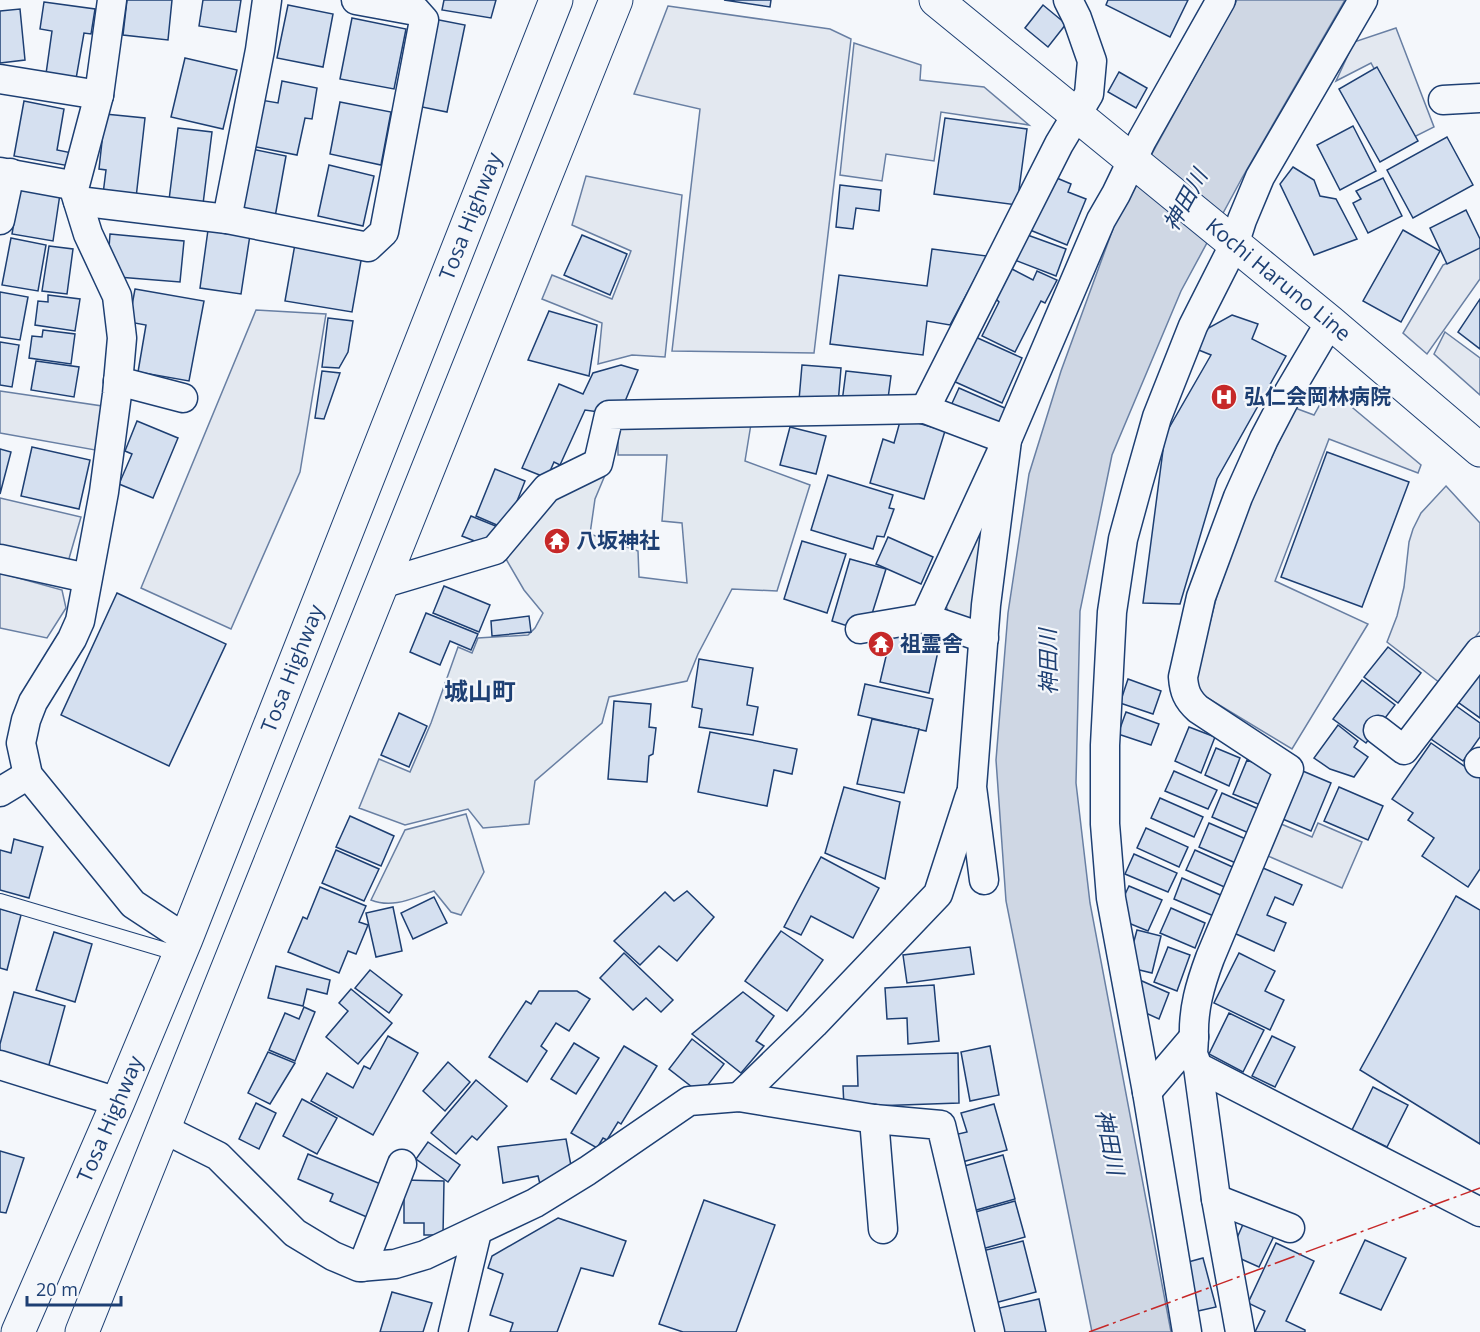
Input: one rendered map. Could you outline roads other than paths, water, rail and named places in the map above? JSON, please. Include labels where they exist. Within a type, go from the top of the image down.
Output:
[{"type":"main road","name":"Tosa Highway","points":[[18,1332],[183,946],[556,0]]},
{"type":"main road","points":[[82,1332],[616,0]]},
{"type":"main road","name":"Kochi Haruno Line","points":[[936,0],[1330,322],[1480,450]]},
{"type":"street","points":[[76,195],[99,95],[112,0]]},
{"type":"street","points":[[227,219],[260,50],[267,0]]},
{"type":"street","points":[[76,195],[227,219],[368,247],[384,232],[424,20],[416,11],[356,0]]},
{"type":"street","points":[[925,409],[1059,144],[1089,94],[1092,62],[1077,18],[1068,0]]},
{"type":"street","points":[[925,618],[1007,440],[1101,220],[1142,140],[1221,0]]},
{"type":"street","points":[[1187,1332],[1147,1092],[1111,898],[1105,824],[1107,676],[1112,612],[1124,539],[1157,417],[1193,326],[1229,241],[1242,220],[1260,177],[1367,2]]},
{"type":"street","points":[[0,79],[99,95]]},
{"type":"street","points":[[1443,100],[1480,98]]},
{"type":"street","points":[[0,220],[5,172],[71,185],[88,234],[117,296],[122,338],[104,492],[80,621],[33,702],[26,720],[21,743],[28,775],[133,904],[183,946]]},
{"type":"street","points":[[1240,1332],[1216,1199],[1198,1067],[1194,1054],[1193,1019],[1198,990],[1224,922],[1289,769],[1198,709],[1188,700],[1183,676],[1201,597],[1238,497],[1287,395],[1330,322]]},
{"type":"street","points":[[118,381],[183,398]]},
{"type":"street","points":[[381,584],[495,550],[547,488],[598,463],[609,415],[925,409],[1007,440]]},
{"type":"street","points":[[984,880],[972,787],[986,605],[1007,440]]},
{"type":"street","points":[[0,559],[87,578]]},
{"type":"street","points":[[860,629],[925,618],[984,638]]},
{"type":"street","points":[[1378,730],[1404,750],[1480,651]]},
{"type":"street","points":[[0,792],[28,775]]},
{"type":"street","points":[[739,1097],[814,1024],[938,894],[972,787]]},
{"type":"street","points":[[1147,1092],[1194,1037]]},
{"type":"street","points":[[0,1065],[118,1102]]},
{"type":"street","points":[[1198,1067],[1480,1212]]},
{"type":"street","points":[[162,1128],[218,1156],[295,1233],[333,1256],[362,1267],[395,1264],[424,1255],[535,1203],[587,1171],[689,1101],[739,1097],[874,1119],[940,1125],[990,1332]]},
{"type":"street","points":[[874,1119],[883,1229]]},
{"type":"street","points":[[362,1267],[402,1164]]},
{"type":"street","points":[[1216,1199],[1290,1228]]},
{"type":"street","points":[[453,1332],[477,1232]]},
{"type":"lane","points":[[0,901],[183,946]]},
{"type":"water","name":"神田川","points":[[1237,0],[1345,0],[1242,178],[1181,291],[1112,455],[1080,611],[1076,783],[1090,903],[1171,1332],[1092,1332],[1006,901],[996,760],[1008,613],[1029,474],[1061,371],[1118,215]]},
{"type":"place","name":"弘仁会岡林病院","points":[[1224,397]]},
{"type":"place","name":"八坂神社","points":[[557,541]]},
{"type":"place","name":"祖霊舎","points":[[881,644]]},
{"type":"district","name":"城山町","points":[[480,692]]}]
